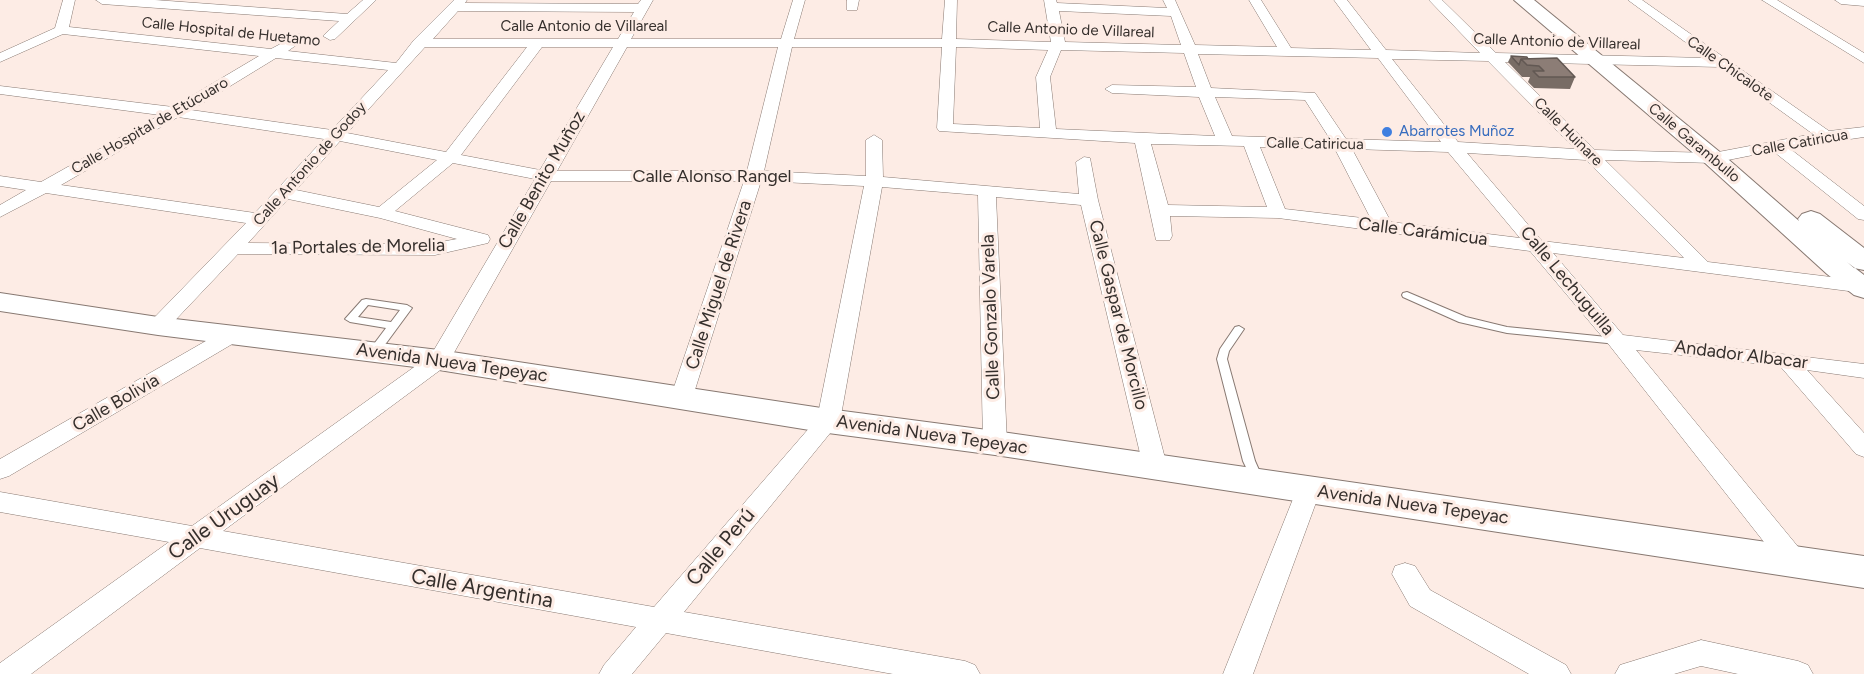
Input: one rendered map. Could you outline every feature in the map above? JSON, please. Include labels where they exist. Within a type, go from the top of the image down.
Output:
[{"type":"street","points":[[0,58],[61,30],[69,0]]},
{"type":"street","points":[[102,0],[350,18]]},
{"type":"street","points":[[330,36],[370,0]]},
{"type":"street","name":"Calle Miguel de Rivera","points":[[682,396],[754,176],[799,0]]},
{"type":"street","points":[[950,44],[951,0]]},
{"type":"street","points":[[1255,0],[1286,51]]},
{"type":"street","name":"Calle Lechuguilla","points":[[1340,0],[1454,147],[1617,341],[1795,562]]},
{"type":"street","name":"Calle Huinare","points":[[1435,0],[1701,265]]},
{"type":"street","name":"Calle Garambullo","points":[[1522,0],[1722,157]]},
{"type":"street","name":"Calle Garambullo","points":[[1544,0],[1620,61],[1722,157],[1863,281]]},
{"type":"street","name":"Calle Chicalote","points":[[1634,0],[1826,136]]},
{"type":"street","points":[[1768,0],[1864,60]]},
{"type":"street","points":[[1841,0],[1864,2]]},
{"type":"street","points":[[1849,1],[1864,9]]},
{"type":"street","points":[[457,4],[644,4]]},
{"type":"street","name":"Calle Antonio de Godoy","points":[[158,326],[338,136],[397,67],[457,4]]},
{"type":"street","points":[[517,44],[546,4]]},
{"type":"street","name":"Calle Benito Muñoz","points":[[439,360],[644,4]]},
{"type":"street","points":[[1048,134],[1043,77],[1057,46],[1051,4],[1173,6],[1226,142]]},
{"type":"street","name":"Calle Hospital de Huetamo","points":[[61,30],[397,67]]},
{"type":"street","name":"Calle Hospital de Etúcuaro","points":[[0,212],[176,112],[299,38]]},
{"type":"street","name":"Calle Antonio de Villareal","points":[[419,43],[950,44],[1721,63]]},
{"type":"street","points":[[382,213],[451,157],[537,44]]},
{"type":"street","name":"Calle Catiricua","points":[[950,44],[945,128],[1142,139],[1454,147],[1592,155],[1722,157],[1826,136],[1864,132]]},
{"type":"street","points":[[1112,89],[1310,96],[1341,144],[1385,228]]},
{"type":"street","name":"Calle Alonso Rangel","points":[[0,90],[176,112],[338,136],[544,176],[754,176],[874,181],[1089,200]]},
{"type":"street","points":[[1142,139],[1160,210],[1163,236]]},
{"type":"street","points":[[828,421],[874,181],[874,140]]},
{"type":"street","points":[[1250,142],[1278,213]]},
{"type":"street","points":[[1776,146],[1864,215]]},
{"type":"street","name":"Calle Gaspar de Morcillo","points":[[1084,162],[1089,200],[1155,466]]},
{"type":"street","points":[[0,181],[260,219]]},
{"type":"street","name":"Calle Gonzalo Varela","points":[[987,190],[995,442]]},
{"type":"street","points":[[284,193],[382,213],[481,240],[507,241]]},
{"type":"street","name":"Calle Carámicua","points":[[1160,210],[1278,213],[1385,228],[1701,265],[1863,281]]},
{"type":"street","points":[[392,250],[416,222]]},
{"type":"street","name":"1a Portales de Morelia","points":[[233,248],[435,249],[481,240]]},
{"type":"street","name":"Avenida Nueva Tepeyac","points":[[0,302],[158,326],[439,360],[682,396],[828,421],[995,442],[1864,572]]},
{"type":"street","name":"Calle Bolivia","points":[[0,470],[232,335]]},
{"type":"street","name":"Andador Albacar","points":[[1617,341],[1864,371]]},
{"type":"street","name":"Calle Uruguay","points":[[8,674],[439,360]]},
{"type":"street","points":[[1786,360],[1864,448]]},
{"type":"street","name":"Calle Perú","points":[[614,674],[828,421]]},
{"type":"street","points":[[1238,674],[1309,489]]},
{"type":"street","name":"Calle Argentina","points":[[0,502],[965,674]]},
{"type":"street","points":[[1405,574],[1420,598],[1556,674]]},
{"type":"street","points":[[1630,674],[1701,653],[1798,674]]},
{"type":"lane","points":[[1407,295],[1463,320],[1507,330],[1617,341]]},
{"type":"lane","points":[[373,352],[407,308],[366,302],[350,319],[393,326]]},
{"type":"lane","points":[[1239,329],[1224,351],[1222,359],[1249,461],[1258,482]]},
{"type":"building","points":[[1511,56],[1528,59],[1521,59],[1519,65]]},
{"type":"building","points":[[1557,58],[1575,77],[1539,77],[1533,71],[1544,71],[1539,66],[1527,65],[1521,59]]},
{"type":"place","name":"Abarrotes Muñoz","points":[[1387,132]]}]
